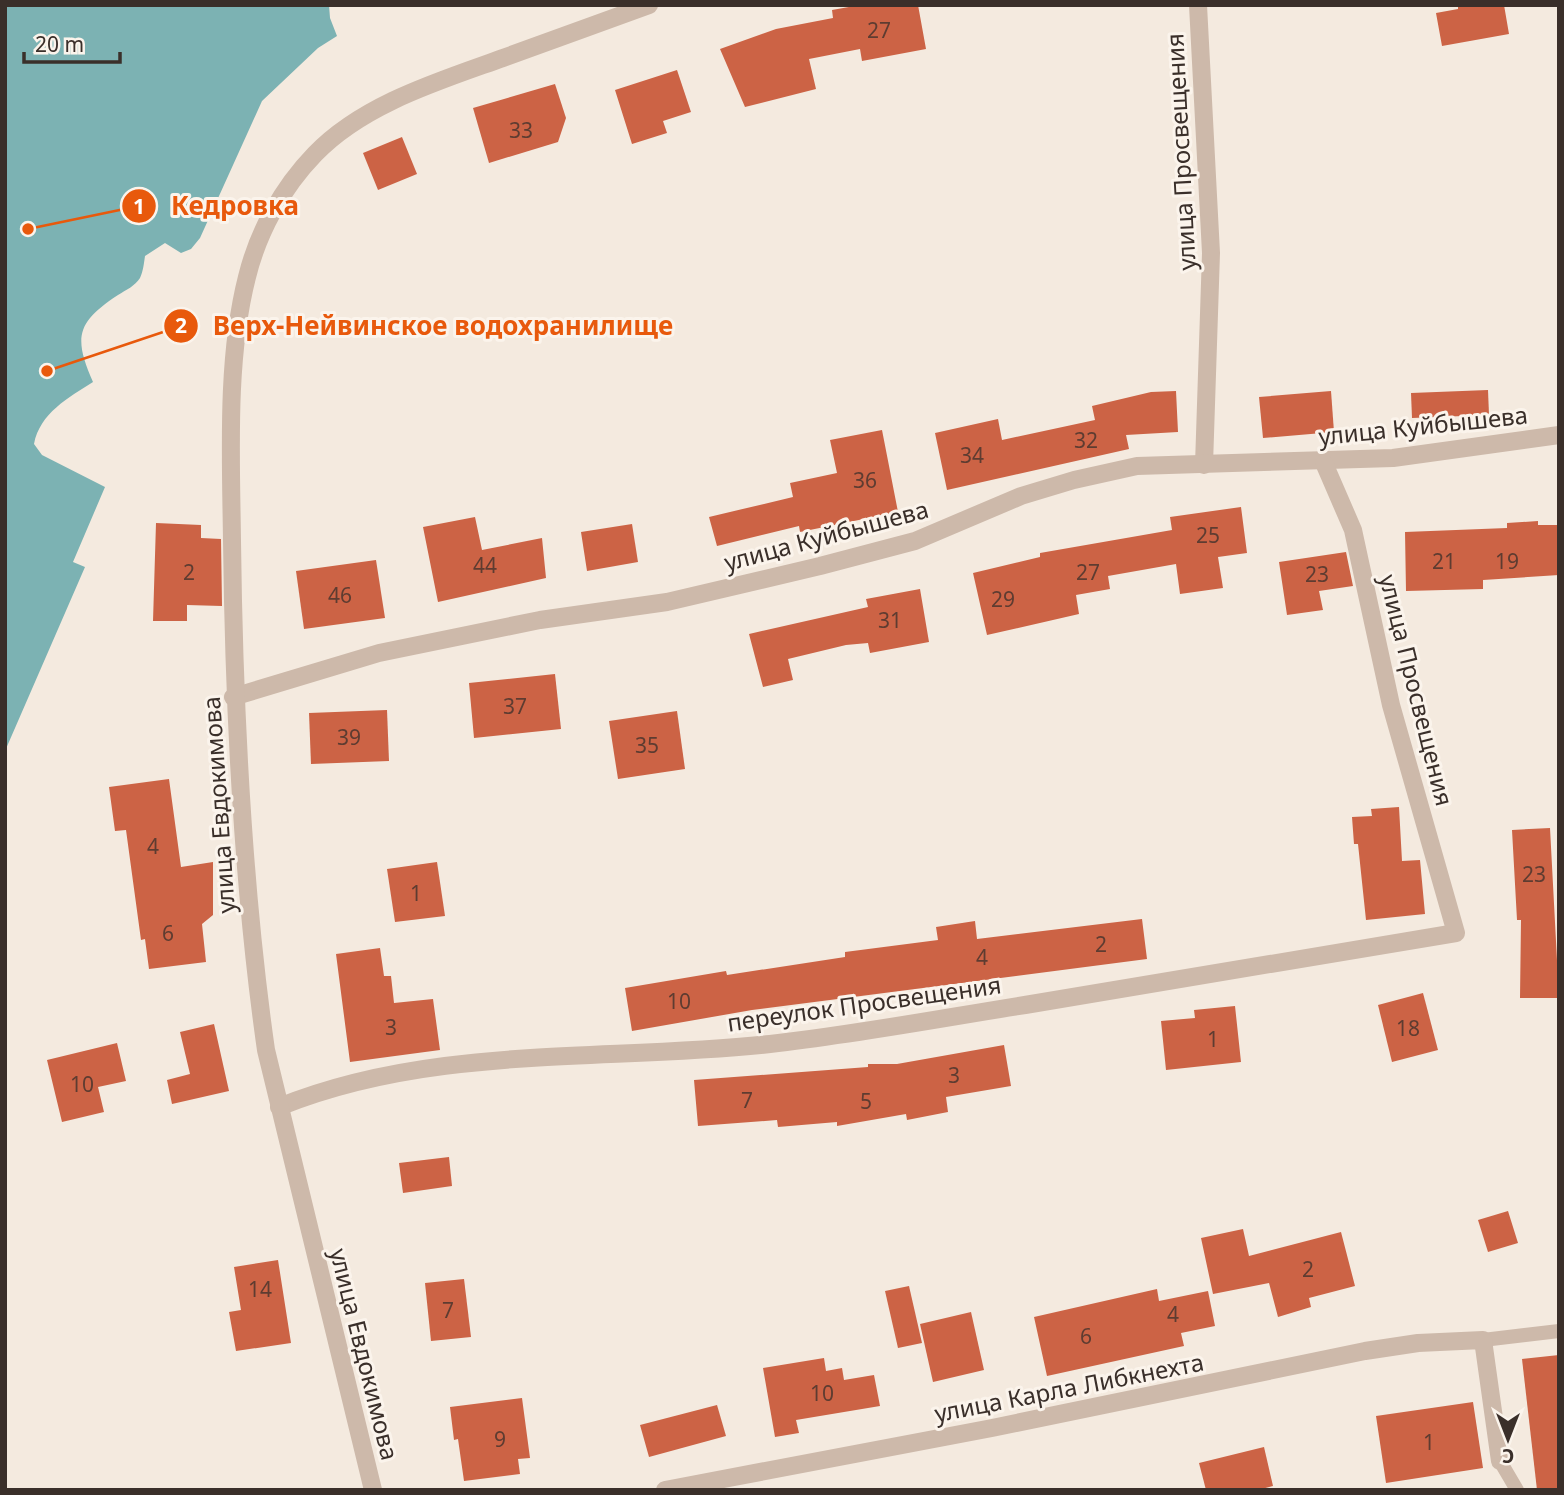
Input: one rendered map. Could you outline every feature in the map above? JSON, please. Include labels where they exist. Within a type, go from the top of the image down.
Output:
[{"type":"street","name":"улица Евдокимова","points":[[373,1490],[265,1050],[256,983],[233,697],[231,504],[234,393],[240,312],[246,278],[255,250],[280,197],[317,152],[338,134],[365,116],[438,83],[649,5]]},
{"type":"street","name":"улица Просвещения","points":[[1198,5],[1210,253],[1210,340],[1204,465]]},
{"type":"street","name":"улица Куйбышева","points":[[233,697],[379,653],[540,620],[667,601],[865,555],[915,541],[983,510],[1074,480],[1137,466],[1324,463],[1393,458],[1559,435]]},
{"type":"street","name":"улица Просвещения","points":[[1324,463],[1353,530],[1391,705],[1456,933]]},
{"type":"street","name":"переулок Просвещения","points":[[279,1107],[355,1082],[429,1070],[506,1060],[703,1049],[826,1038],[1456,933]]},
{"type":"street","points":[[1483,1340],[1500,1461]]},
{"type":"street","name":"улица Карла Либкнехта","points":[[665,1490],[992,1428],[1365,1351],[1418,1343],[1483,1340]]},
{"type":"lane","points":[[1483,1340],[1559,1331]]},
{"type":"lane","points":[[1500,1461],[1517,1490]]},
{"type":"water","points":[[5,5],[329,5],[330,18],[337,36],[318,48],[262,101],[200,238],[191,249],[181,253],[165,243],[145,256],[138,281],[104,305],[87,323],[81,342],[93,382],[56,407],[42,423],[34,444],[42,455],[105,487],[73,562],[85,567],[5,751]]},
{"type":"building","points":[[860,5],[918,5],[926,49],[862,61],[860,49],[809,59],[816,89],[745,107],[720,49],[776,29],[833,18],[832,10]]},
{"type":"building","points":[[1458,5],[1504,5],[1509,34],[1442,46],[1436,13],[1458,9]]},
{"type":"building","points":[[677,70],[691,112],[663,121],[667,133],[632,144],[615,90]]},
{"type":"building","points":[[555,84],[566,118],[558,142],[489,163],[473,108]]},
{"type":"building","points":[[402,137],[417,174],[378,190],[363,153]]},
{"type":"building","points":[[1488,390],[1489,415],[1412,418],[1411,393]]},
{"type":"building","points":[[1176,391],[1178,432],[1126,435],[1129,449],[947,490],[935,433],[998,419],[1002,440],[1095,420],[1092,406],[1151,392]]},
{"type":"building","points":[[1331,391],[1334,432],[1263,438],[1259,397]]},
{"type":"building","points":[[882,430],[898,512],[800,532],[799,526],[717,546],[709,517],[793,497],[790,483],[837,473],[830,440]]},
{"type":"building","points":[[1241,507],[1247,553],[1218,557],[1223,588],[1180,594],[1176,564],[1108,576],[1110,589],[1076,595],[1079,614],[987,635],[973,573],[1040,557],[1040,553],[1172,530],[1170,517]]},
{"type":"building","points":[[475,517],[482,550],[542,538],[546,578],[438,602],[423,527]]},
{"type":"building","points":[[1538,521],[1538,525],[1559,525],[1559,575],[1483,580],[1483,589],[1406,591],[1405,532],[1507,528],[1507,523]]},
{"type":"building","points":[[156,523],[201,525],[201,538],[221,539],[222,606],[187,605],[187,621],[153,621]]},
{"type":"building","points":[[632,524],[638,562],[587,571],[581,532]]},
{"type":"building","points":[[1346,552],[1353,586],[1319,591],[1323,610],[1287,615],[1279,562]]},
{"type":"building","points":[[376,560],[385,618],[304,629],[296,571]]},
{"type":"building","points":[[920,589],[929,642],[870,653],[868,643],[846,645],[788,659],[793,680],[763,687],[749,634],[868,607],[866,599]]},
{"type":"building","points":[[555,674],[561,729],[474,738],[469,683]]},
{"type":"building","points":[[387,710],[389,761],[311,764],[309,713]]},
{"type":"building","points":[[677,711],[685,769],[618,779],[609,721]]},
{"type":"building","points":[[169,779],[181,867],[213,862],[213,915],[202,924],[206,962],[149,969],[145,939],[141,940],[126,830],[115,831],[109,787]]},
{"type":"building","points":[[1399,807],[1402,861],[1420,860],[1425,914],[1366,920],[1358,844],[1354,844],[1352,817],[1372,816],[1371,809]]},
{"type":"building","points":[[1550,828],[1559,998],[1520,998],[1521,920],[1517,920],[1512,830]]},
{"type":"building","points":[[437,862],[445,916],[395,922],[387,869]]},
{"type":"building","points":[[1142,919],[1147,959],[752,1010],[632,1031],[625,988],[726,971],[727,975],[845,957],[845,952],[938,940],[936,927],[975,921],[977,939]]},
{"type":"building","points":[[380,948],[384,976],[391,976],[394,1003],[433,999],[440,1050],[350,1062],[336,954]]},
{"type":"building","points":[[1423,993],[1438,1050],[1392,1062],[1378,1005]]},
{"type":"building","points":[[1235,1006],[1241,1062],[1166,1070],[1161,1021],[1195,1018],[1194,1010]]},
{"type":"building","points":[[214,1024],[229,1091],[172,1104],[167,1080],[190,1074],[180,1032]]},
{"type":"building","points":[[117,1043],[126,1081],[98,1087],[104,1112],[62,1122],[47,1060]]},
{"type":"building","points":[[1004,1045],[1011,1086],[946,1097],[948,1112],[907,1120],[906,1114],[837,1126],[837,1122],[778,1127],[777,1120],[698,1126],[694,1080],[868,1067],[868,1064],[897,1064]]},
{"type":"building","points":[[449,1157],[452,1186],[403,1193],[399,1163]]},
{"type":"building","points":[[1508,1211],[1518,1243],[1488,1252],[1478,1220]]},
{"type":"building","points":[[1243,1229],[1249,1256],[1341,1232],[1355,1286],[1309,1298],[1311,1307],[1278,1317],[1269,1283],[1213,1294],[1201,1238]]},
{"type":"building","points":[[278,1260],[291,1343],[236,1351],[229,1312],[241,1310],[234,1267]]},
{"type":"building","points":[[464,1279],[471,1337],[431,1341],[425,1283]]},
{"type":"building","points":[[909,1286],[922,1343],[898,1348],[885,1291]]},
{"type":"building","points":[[1157,1289],[1159,1301],[1208,1291],[1215,1326],[1181,1333],[1184,1346],[1047,1376],[1034,1317]]},
{"type":"building","points":[[971,1312],[984,1370],[933,1382],[920,1324]]},
{"type":"building","points":[[1559,1355],[1559,1490],[1537,1490],[1522,1359]]},
{"type":"building","points":[[824,1358],[826,1371],[842,1368],[844,1380],[874,1375],[880,1406],[796,1420],[799,1433],[775,1437],[763,1368]]},
{"type":"building","points":[[522,1398],[530,1458],[518,1459],[520,1474],[464,1481],[458,1439],[454,1440],[450,1407]]},
{"type":"building","points":[[1473,1402],[1483,1468],[1386,1483],[1376,1416]]},
{"type":"building","points":[[717,1405],[726,1436],[649,1457],[640,1425]]},
{"type":"building","points":[[1264,1447],[1273,1486],[1258,1490],[1206,1490],[1199,1463]]},
{"type":"place","name":"Кедровка","points":[[28,229]]},
{"type":"place","name":"Верх-Нейвинское водохранилище","points":[[47,371]]}]
